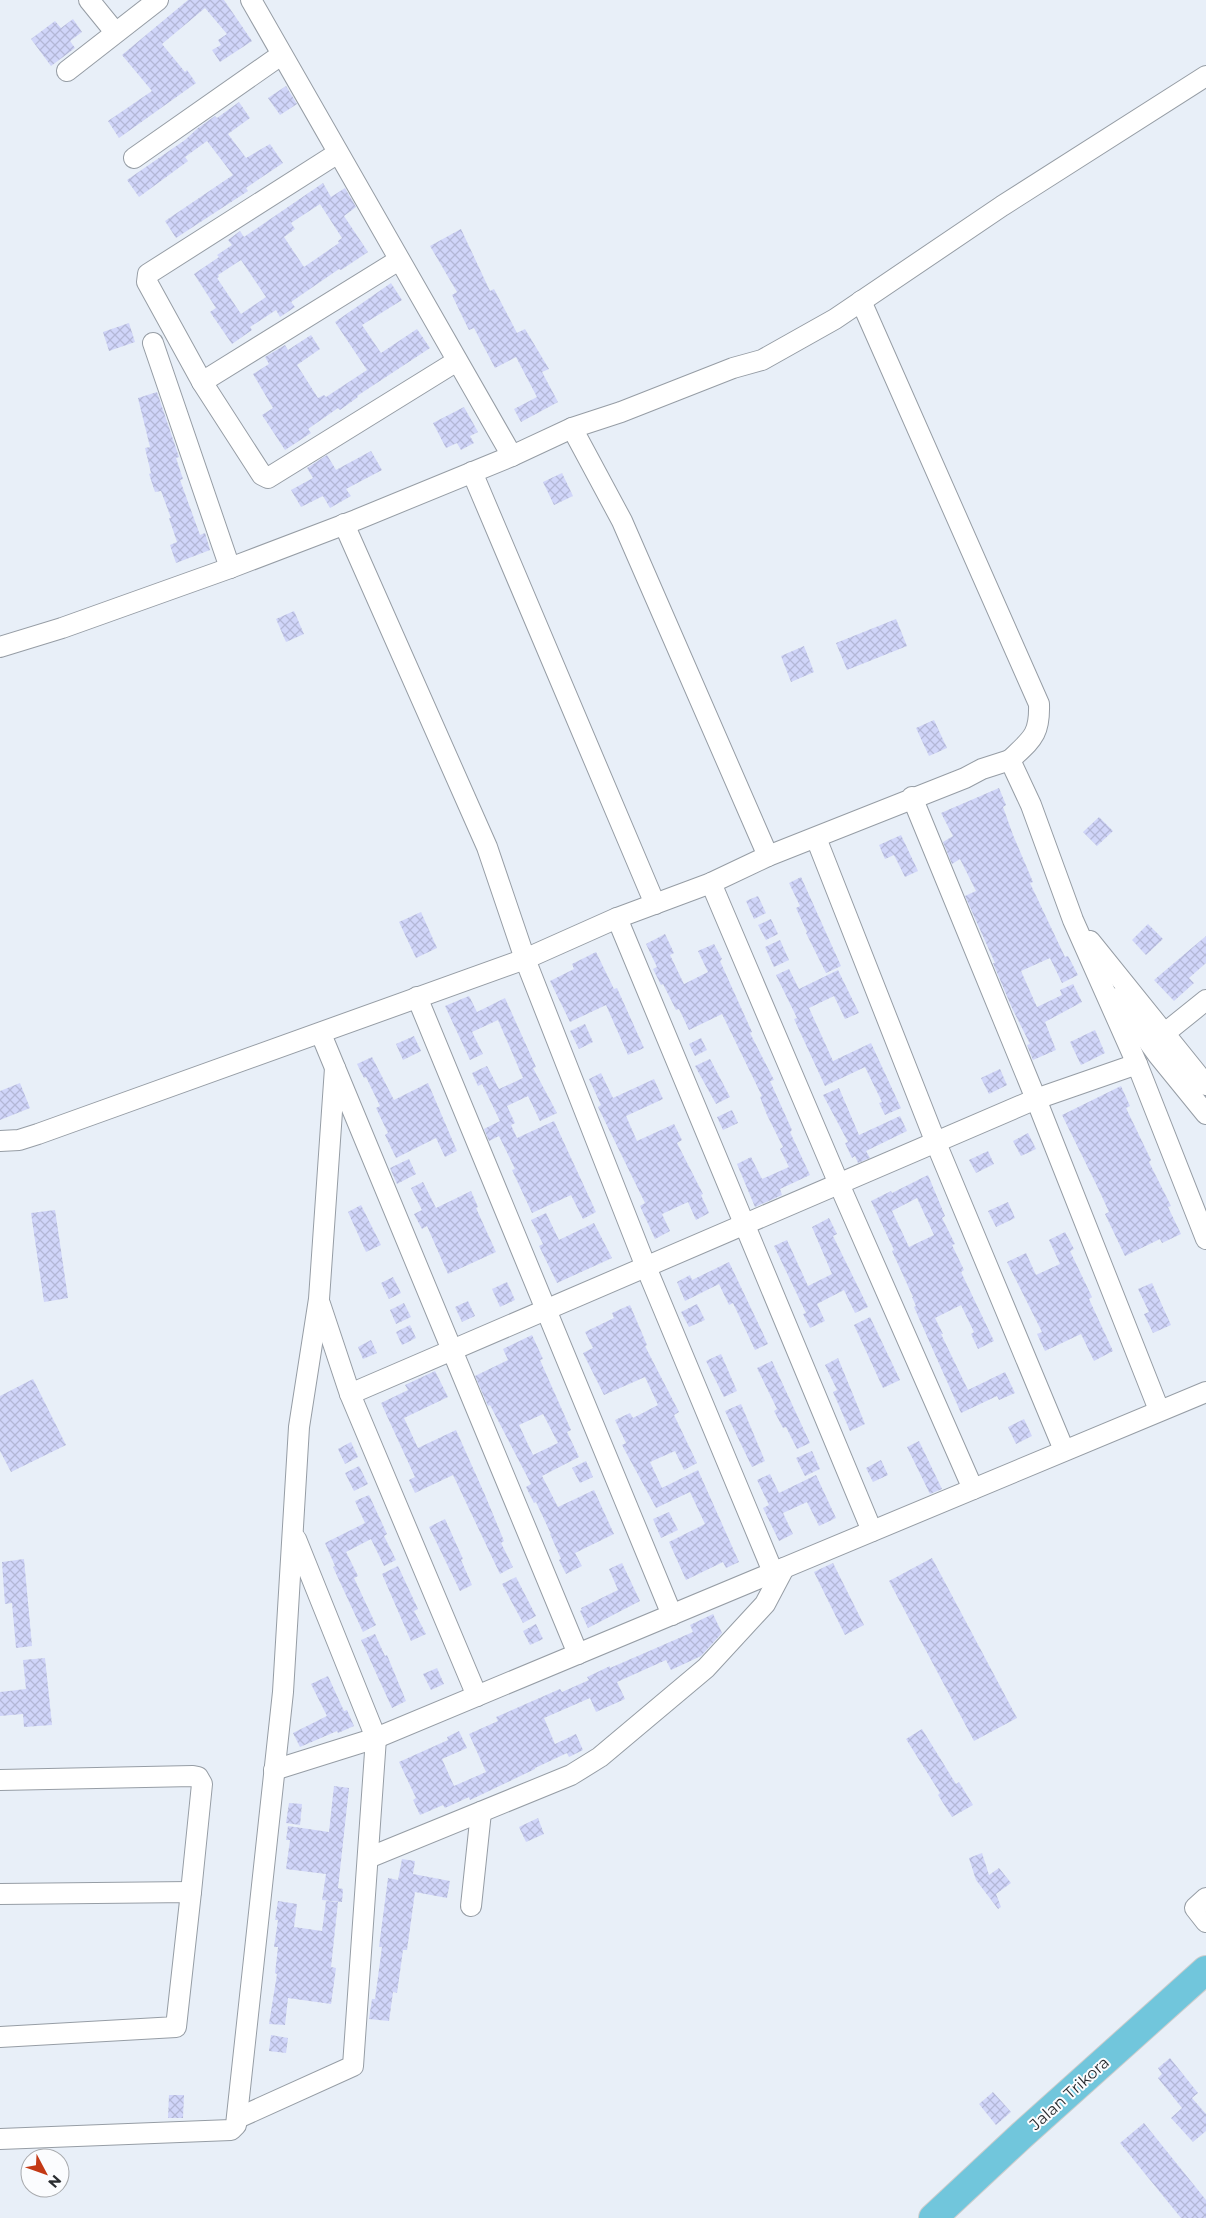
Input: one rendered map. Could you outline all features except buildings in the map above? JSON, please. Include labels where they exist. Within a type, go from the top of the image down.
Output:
[{"type":"main road","name":"Jalan Trikora","points":[[933,2218],[1022,2135],[1206,1970]]},
{"type":"street","points":[[89,0],[115,32]]},
{"type":"street","points":[[67,71],[158,0]]},
{"type":"street","points":[[259,3],[281,55],[512,456]]},
{"type":"street","points":[[134,158],[281,55]]},
{"type":"street","points":[[0,647],[62,628],[230,568],[512,456],[572,428],[621,412],[733,368],[762,360],[861,301],[1002,206],[1206,76]]},
{"type":"street","points":[[338,153],[148,274],[147,282],[202,382],[258,470],[268,478],[457,361]]},
{"type":"street","points":[[202,382],[400,260]]},
{"type":"street","points":[[0,1141],[19,1140],[38,1134],[525,959],[617,918],[711,883],[768,856],[1010,760],[1028,743],[1037,730],[1040,721],[1039,704],[861,301]]},
{"type":"street","points":[[153,343],[230,568]]},
{"type":"street","points":[[572,428],[622,521],[768,856]]},
{"type":"street","points":[[472,472],[655,904]]},
{"type":"street","points":[[344,524],[487,847],[525,959],[646,1267],[779,1570],[765,1604],[706,1668],[600,1757],[571,1775],[368,1858]]},
{"type":"street","points":[[1010,760],[1031,805],[1073,920],[1137,1064],[1206,1239]]},
{"type":"street","points":[[912,798],[1036,1099],[1159,1410]]},
{"type":"street","points":[[816,838],[936,1143],[1064,1450]]},
{"type":"street","points":[[711,883],[839,1184],[973,1489]]},
{"type":"street","points":[[617,918],[872,1531]]},
{"type":"street","points":[[1073,920],[1206,1085]]},
{"type":"street","points":[[1094,966],[1158,1055],[1206,1114]]},
{"type":"street","points":[[417,997],[672,1615]]},
{"type":"street","points":[[1165,1033],[1206,1000]]},
{"type":"street","points":[[320,1034],[578,1654]]},
{"type":"street","points":[[350,1394],[1036,1099],[1137,1064]]},
{"type":"street","points":[[0,2140],[231,2130],[236,2125],[283,1692],[299,1427],[319,1299],[335,1068]]},
{"type":"street","points":[[319,1299],[350,1394],[478,1696]]},
{"type":"street","points":[[274,1770],[376,1738],[1206,1392]]},
{"type":"street","points":[[238,2118],[353,2066],[376,1738],[293,1533]]},
{"type":"street","points":[[0,1780],[193,1776],[198,1777],[202,1784],[176,2027],[0,2037]]},
{"type":"street","points":[[471,1906],[481,1812]]},
{"type":"street","points":[[0,1894],[191,1892]]},
{"type":"street","points":[[1206,1898],[1195,1908],[1206,1922]]}]
